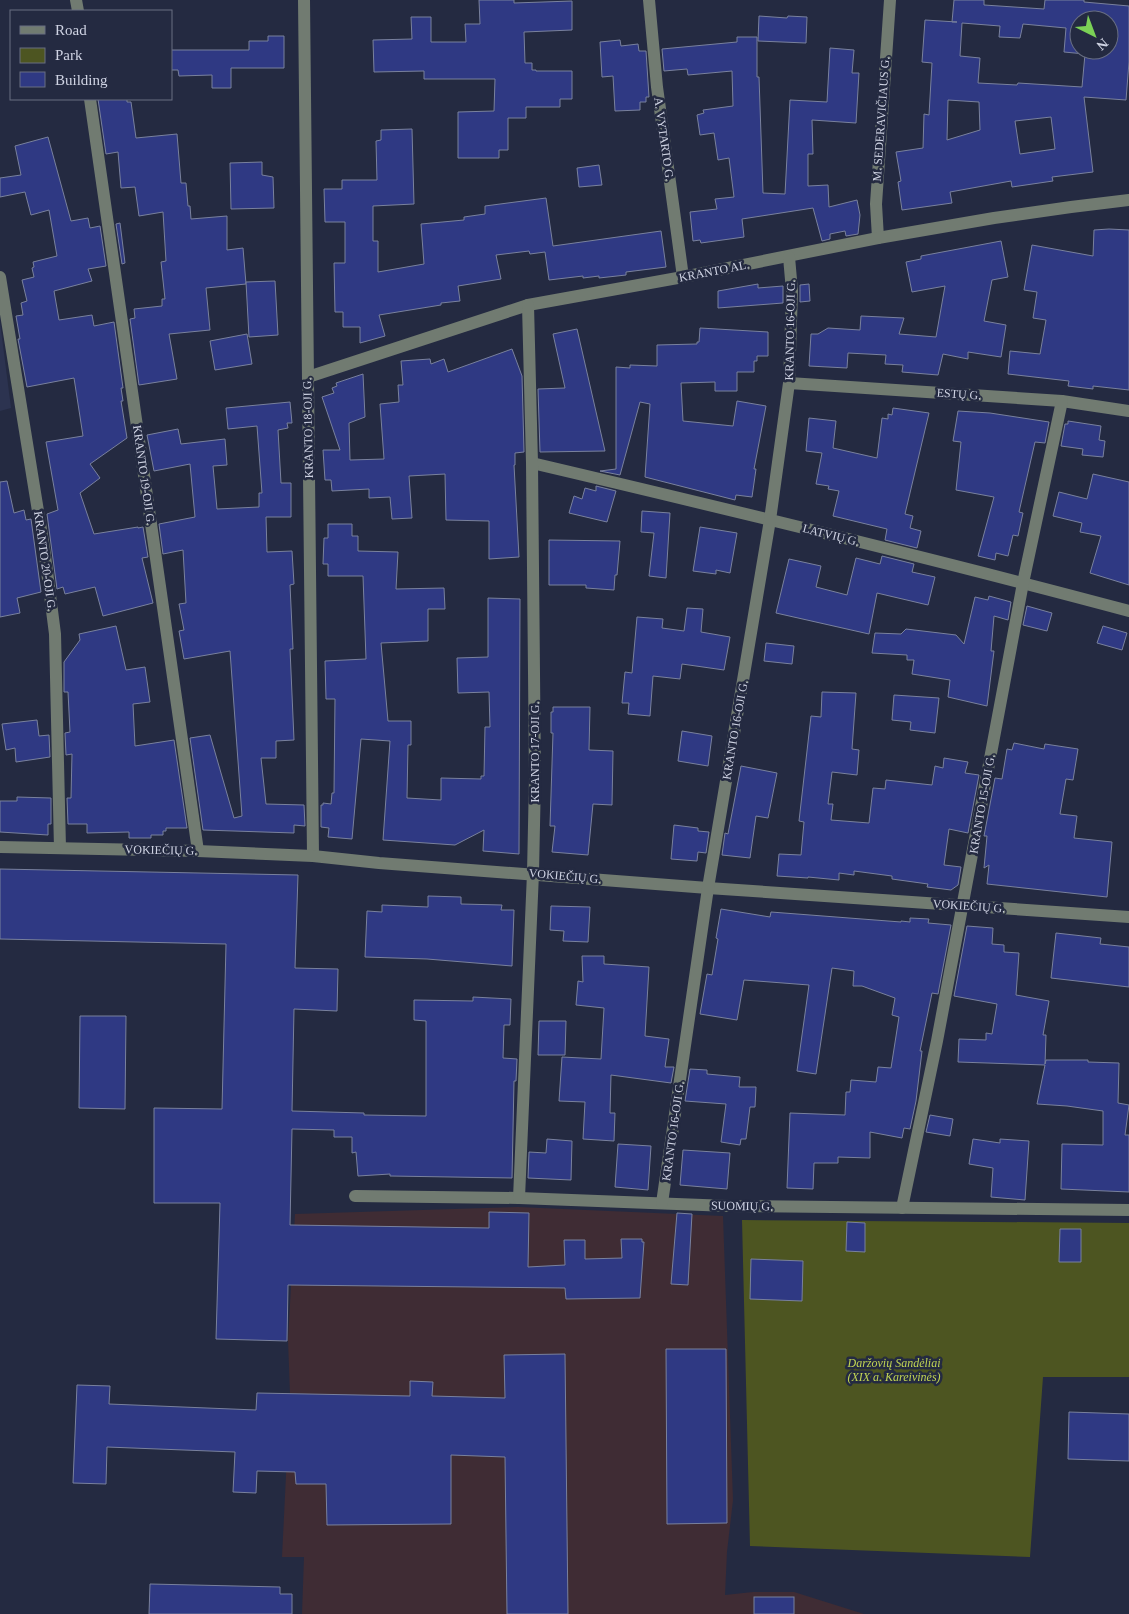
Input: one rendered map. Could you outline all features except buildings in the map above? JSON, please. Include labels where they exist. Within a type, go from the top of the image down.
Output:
[{"type":"street","name":"KRANTO 18-OJI G.","points":[[304,0],[314,856]]},
{"type":"street","name":"A. VYTARTO G.","points":[[650,0],[657,87],[683,278]]},
{"type":"street","name":"M. SEDERAVIČIAUS G.","points":[[878,238],[876,204],[890,0]]},
{"type":"street","name":"KRANTO 19-OJI G.","points":[[90,100],[198,851]]},
{"type":"street","name":"KRANTO AL.","points":[[308,377],[528,305],[683,278],[878,238],[1071,206],[1129,200]]},
{"type":"street","name":"KRANTO 16-OJI G.","points":[[662,1203],[708,888],[770,520],[789,383],[792,291],[789,257]]},
{"type":"street","name":"KRANTO 20-OJI G.","points":[[0,277],[44,548],[55,634],[60,848]]},
{"type":"street","name":"KRANTO 17-OJI G.","points":[[519,1198],[533,873],[535,778],[532,463],[528,305]]},
{"type":"street","name":"ESTŲ G.","points":[[789,383],[1062,400],[1129,411]]},
{"type":"street","name":"KRANTO 15-OJI G.","points":[[902,1208],[963,906],[1022,583],[1062,400]]},
{"type":"street","name":"LATVIŲ G.","points":[[532,463],[770,520],[1022,583],[1129,612]]},
{"type":"street","name":"VOKIEČIŲ G.","points":[[0,847],[198,851],[314,856],[378,863],[533,873],[708,888],[1129,917]]},
{"type":"street","name":"SUOMIŲ G.","points":[[355,1196],[519,1198],[729,1206],[1129,1210]]},
{"type":"shaded area","points":[[0,322],[11,408],[0,411]]},
{"type":"shaded area","points":[[518,1207],[723,1216],[733,1500],[727,1552],[725,1595],[753,1592],[794,1592],[864,1614],[302,1614],[304,1557],[282,1557],[290,1394],[288,1340],[295,1214]]},
{"type":"green space","name":"Daržovių Sandėliai (XIX a. Kareivinės)","points":[[742,1220],[1129,1223],[1129,1377],[1043,1377],[1030,1557],[750,1546]]}]
